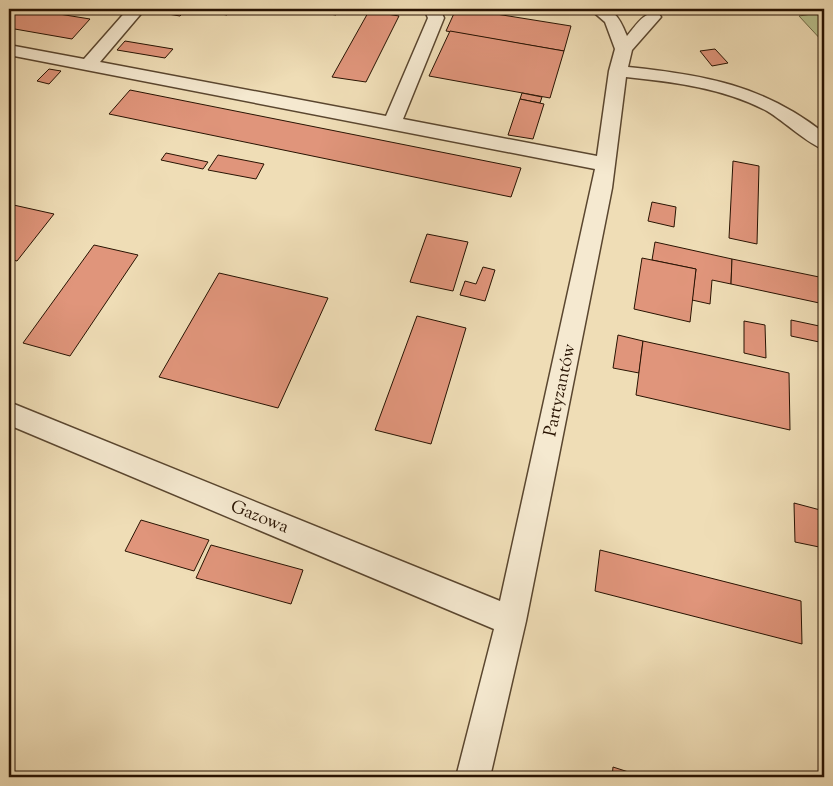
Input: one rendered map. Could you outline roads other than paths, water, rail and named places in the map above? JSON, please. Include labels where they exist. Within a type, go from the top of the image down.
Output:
[{"type":"street","points":[[88,65],[137,9]]},
{"type":"street","points":[[392,123],[436,18],[432,9]]},
{"type":"street","name":"Partyzantów","points":[[473,777],[510,621],[606,164],[621,60],[612,20],[598,9]]},
{"type":"street","points":[[653,17],[621,60],[681,78],[721,87],[754,98],[793,118],[824,143]]},
{"type":"street","points":[[9,50],[606,164]]},
{"type":"street","name":"Gazowa","points":[[9,413],[510,621]]}]
